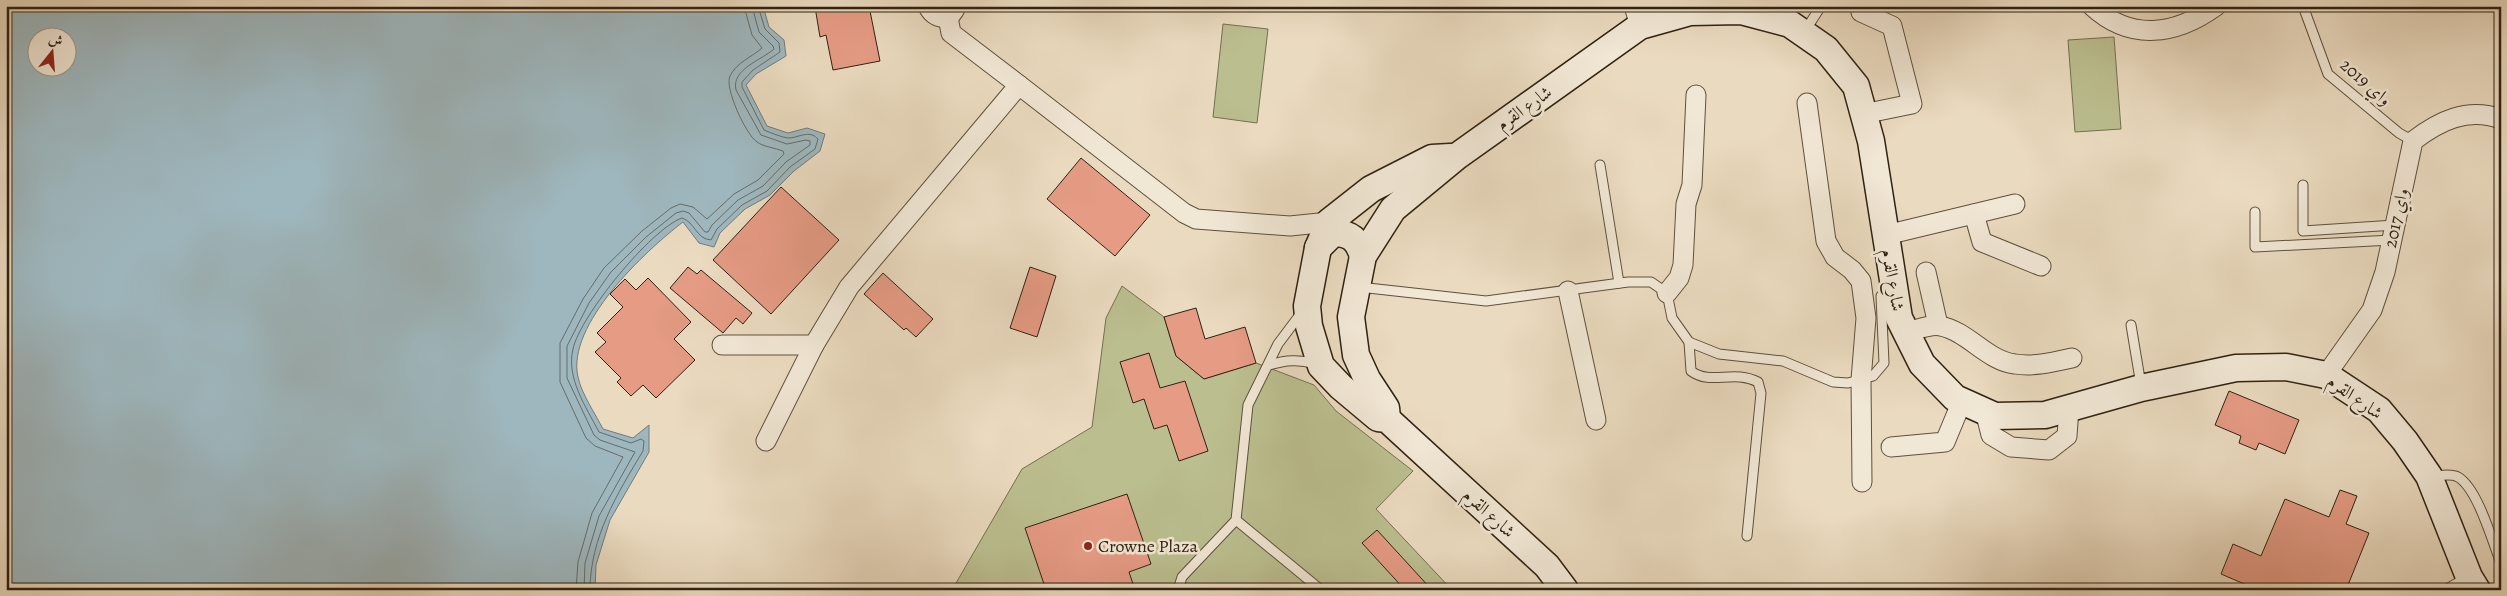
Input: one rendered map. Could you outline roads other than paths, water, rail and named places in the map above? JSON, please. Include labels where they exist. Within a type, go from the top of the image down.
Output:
[{"type":"street","points":[[928,6],[932,14],[940,18],[952,12],[951,33],[1184,214],[1196,219],[1290,226],[1328,222]]},
{"type":"street","points":[[1860,6],[1861,12],[1892,26],[1912,104],[1863,114]]},
{"type":"street","points":[[2092,6],[2133,29],[2156,30],[2175,28],[2199,18],[2216,6]]},
{"type":"street","name":"شارع القرم","points":[[1387,419],[1386,408],[1367,379],[1356,355],[1351,317],[1363,256],[1393,209],[1456,156],[1637,16],[1741,11],[1790,24],[1804,33],[1826,49],[1856,86],[1871,141],[1899,318],[1922,364],[1955,398],[1995,416],[2045,415],[2141,388],[2236,368],[2286,367],[2326,375],[2379,410],[2429,476],[2473,583]]},
{"type":"street","points":[[766,441],[814,345],[849,287],[1019,85]]},
{"type":"street","points":[[1667,293],[1680,278],[1683,264],[1686,204],[1692,185],[1696,95]]},
{"type":"street","points":[[1807,103],[1826,241],[1835,256],[1852,270],[1861,281],[1866,318],[1861,380],[1862,482]]},
{"type":"street","points":[[2413,141],[2435,125],[2469,114],[2501,120]]},
{"type":"street","name":"واي 2017","points":[[2326,375],[2372,310],[2385,272],[2413,141]]},
{"type":"street","name":"شارع القرم","points":[[1456,156],[1432,158],[1371,189],[1328,222],[1318,248],[1308,316],[1321,366],[1341,388],[1378,418],[1387,419],[1547,566],[1565,590]]},
{"type":"street","points":[[1886,235],[2015,204]]},
{"type":"street","points":[[1974,214],[1982,242],[2040,266]]},
{"type":"street","points":[[1318,248],[1333,233],[1343,233],[1350,235],[1359,243],[1363,256]]},
{"type":"street","points":[[1926,272],[1938,325]]},
{"type":"street","points":[[1568,291],[1596,420]]},
{"type":"street","points":[[1308,316],[1317,335],[1327,340],[1337,339],[1345,332],[1351,317]]},
{"type":"street","points":[[1906,332],[1938,325],[1953,330],[1991,355],[2014,364],[2048,363],[2072,358]]},
{"type":"street","points":[[722,345],[814,345]]},
{"type":"street","points":[[1891,447],[1945,442],[1973,406],[1991,435],[2010,447],[2049,450],[2066,436],[2069,408]]},
{"type":"lane","points":[[1804,33],[1822,6]]},
{"type":"lane","name":"واي 2019","points":[[2303,6],[2328,74],[2399,133],[2413,141]]},
{"type":"lane","points":[[1600,165],[1619,283]]},
{"type":"lane","points":[[2303,185],[2304,231],[2393,233]]},
{"type":"lane","points":[[2255,212],[2255,247],[2393,233]]},
{"type":"lane","points":[[1358,287],[1486,301],[1619,283],[1651,282],[1667,293],[1672,318],[1689,342],[1691,371],[1700,378],[1746,376],[1758,382],[1761,393],[1747,536]]},
{"type":"lane","points":[[1689,342],[1719,354],[1783,361],[1834,382],[1848,383],[1861,380],[1873,376],[1884,363],[1881,296],[1893,283]]},
{"type":"lane","points":[[1178,590],[1182,577],[1236,520],[1248,405],[1278,344],[1308,316]]},
{"type":"lane","points":[[2131,325],[2141,388]]},
{"type":"lane","points":[[1269,365],[1283,361],[1303,360],[1321,366]]},
{"type":"lane","points":[[2429,476],[2452,475],[2460,478],[2472,490],[2501,563]]},
{"type":"lane","points":[[1236,520],[1321,590]]},
{"type":"lane","points":[[2445,590],[2473,583]]},
{"type":"water","points":[[6,6],[763,6],[769,27],[784,40],[786,56],[756,74],[746,85],[767,126],[788,133],[807,128],[825,134],[820,151],[794,171],[770,195],[745,209],[720,233],[714,247],[699,243],[683,222],[667,235],[630,270],[612,291],[596,313],[584,335],[578,357],[578,377],[585,397],[603,429],[633,438],[649,425],[649,452],[610,520],[596,565],[595,590],[6,590]]},
{"type":"place","name":"Crowne Plaza","points":[[1088,546]]}]
